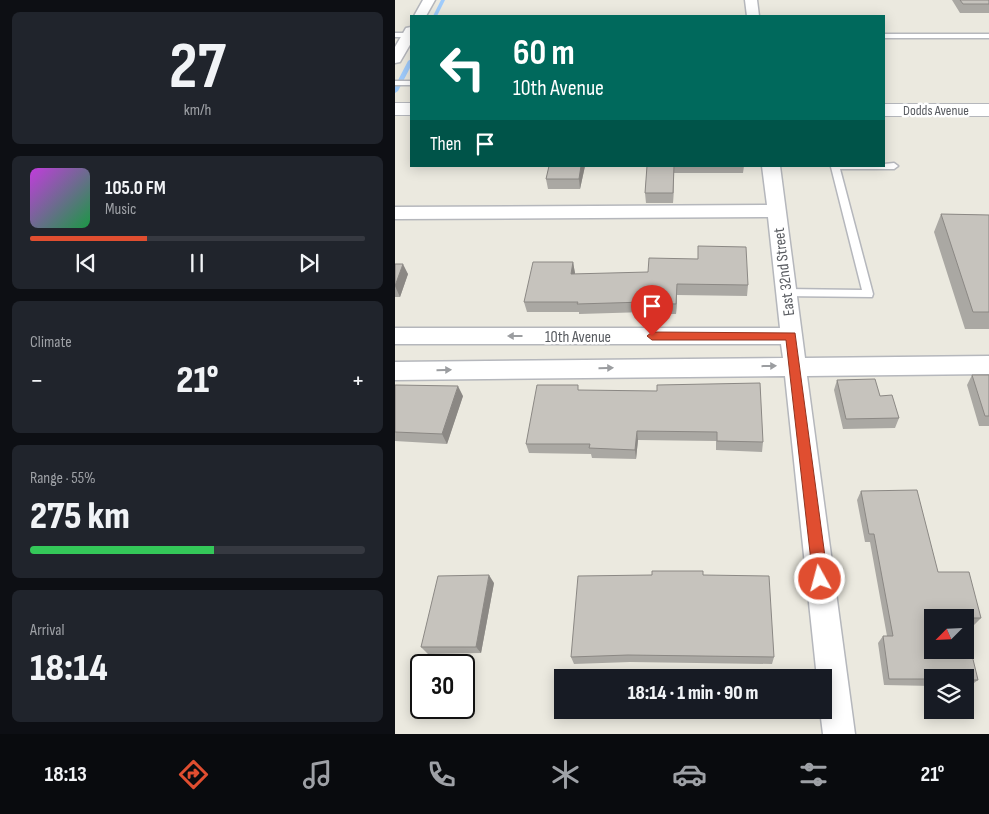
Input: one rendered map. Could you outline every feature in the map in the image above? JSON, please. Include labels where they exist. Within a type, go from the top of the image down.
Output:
[{"type":"street","points":[[421,15],[429,0]]},
{"type":"street","points":[[751,0],[753,15]]},
{"type":"street","points":[[395,60],[407,34]]},
{"type":"street","points":[[395,109],[410,109]]},
{"type":"street","name":"Dodds Avenue","points":[[885,110],[989,110]]},
{"type":"street","name":"East 32nd Street","points":[[771,167],[839,734]]},
{"type":"street","points":[[395,213],[776,211]]},
{"type":"street","name":"10th Avenue","points":[[395,336],[791,336]]},
{"type":"street","points":[[395,371],[794,366],[989,366]]},
{"type":"lane","points":[[885,36],[989,36]]},
{"type":"lane","points":[[395,83],[410,83]]},
{"type":"lane","points":[[885,166],[894,166]]},
{"type":"lane","points":[[785,293],[868,294],[835,167]]},
{"type":"building","points":[[960,0],[989,0],[989,4],[963,4]]},
{"type":"building","points":[[549,167],[581,167],[579,179],[546,179]]},
{"type":"building","points":[[647,167],[674,167],[673,193],[645,193]]},
{"type":"building","points":[[941,214],[989,215],[989,312],[973,312]]},
{"type":"building","points":[[698,246],[746,247],[748,285],[677,284],[676,304],[645,302],[577,304],[578,302],[524,302],[533,262],[573,262],[571,274],[648,272],[649,258],[698,259]]},
{"type":"building","points":[[395,264],[403,264],[395,286]]},
{"type":"building","points":[[972,375],[989,375],[989,416],[985,416]]},
{"type":"building","points":[[875,379],[880,396],[892,395],[899,418],[846,419],[837,380]]},
{"type":"building","points":[[760,383],[763,442],[717,441],[717,432],[637,431],[635,450],[589,448],[590,444],[526,444],[537,385],[578,385],[578,390],[657,391],[657,385]]},
{"type":"building","points":[[395,385],[458,386],[442,434],[395,432]]},
{"type":"building","points":[[917,490],[938,572],[969,572],[981,618],[974,618],[974,609],[924,609],[924,659],[973,659],[978,680],[974,680],[974,669],[924,669],[924,679],[889,679],[883,636],[893,636],[874,534],[869,534],[861,491]]},
{"type":"building","points":[[652,571],[703,571],[703,575],[769,576],[774,657],[628,655],[571,657],[578,576],[652,575]]},
{"type":"building","points":[[489,575],[476,647],[421,647],[438,576]]},
{"type":"waterway","points":[[436,15],[443,0]]},
{"type":"waterway","points":[[395,91],[410,63]]},
{"type":"route","points":[[652,336],[791,336],[820,579]]}]
